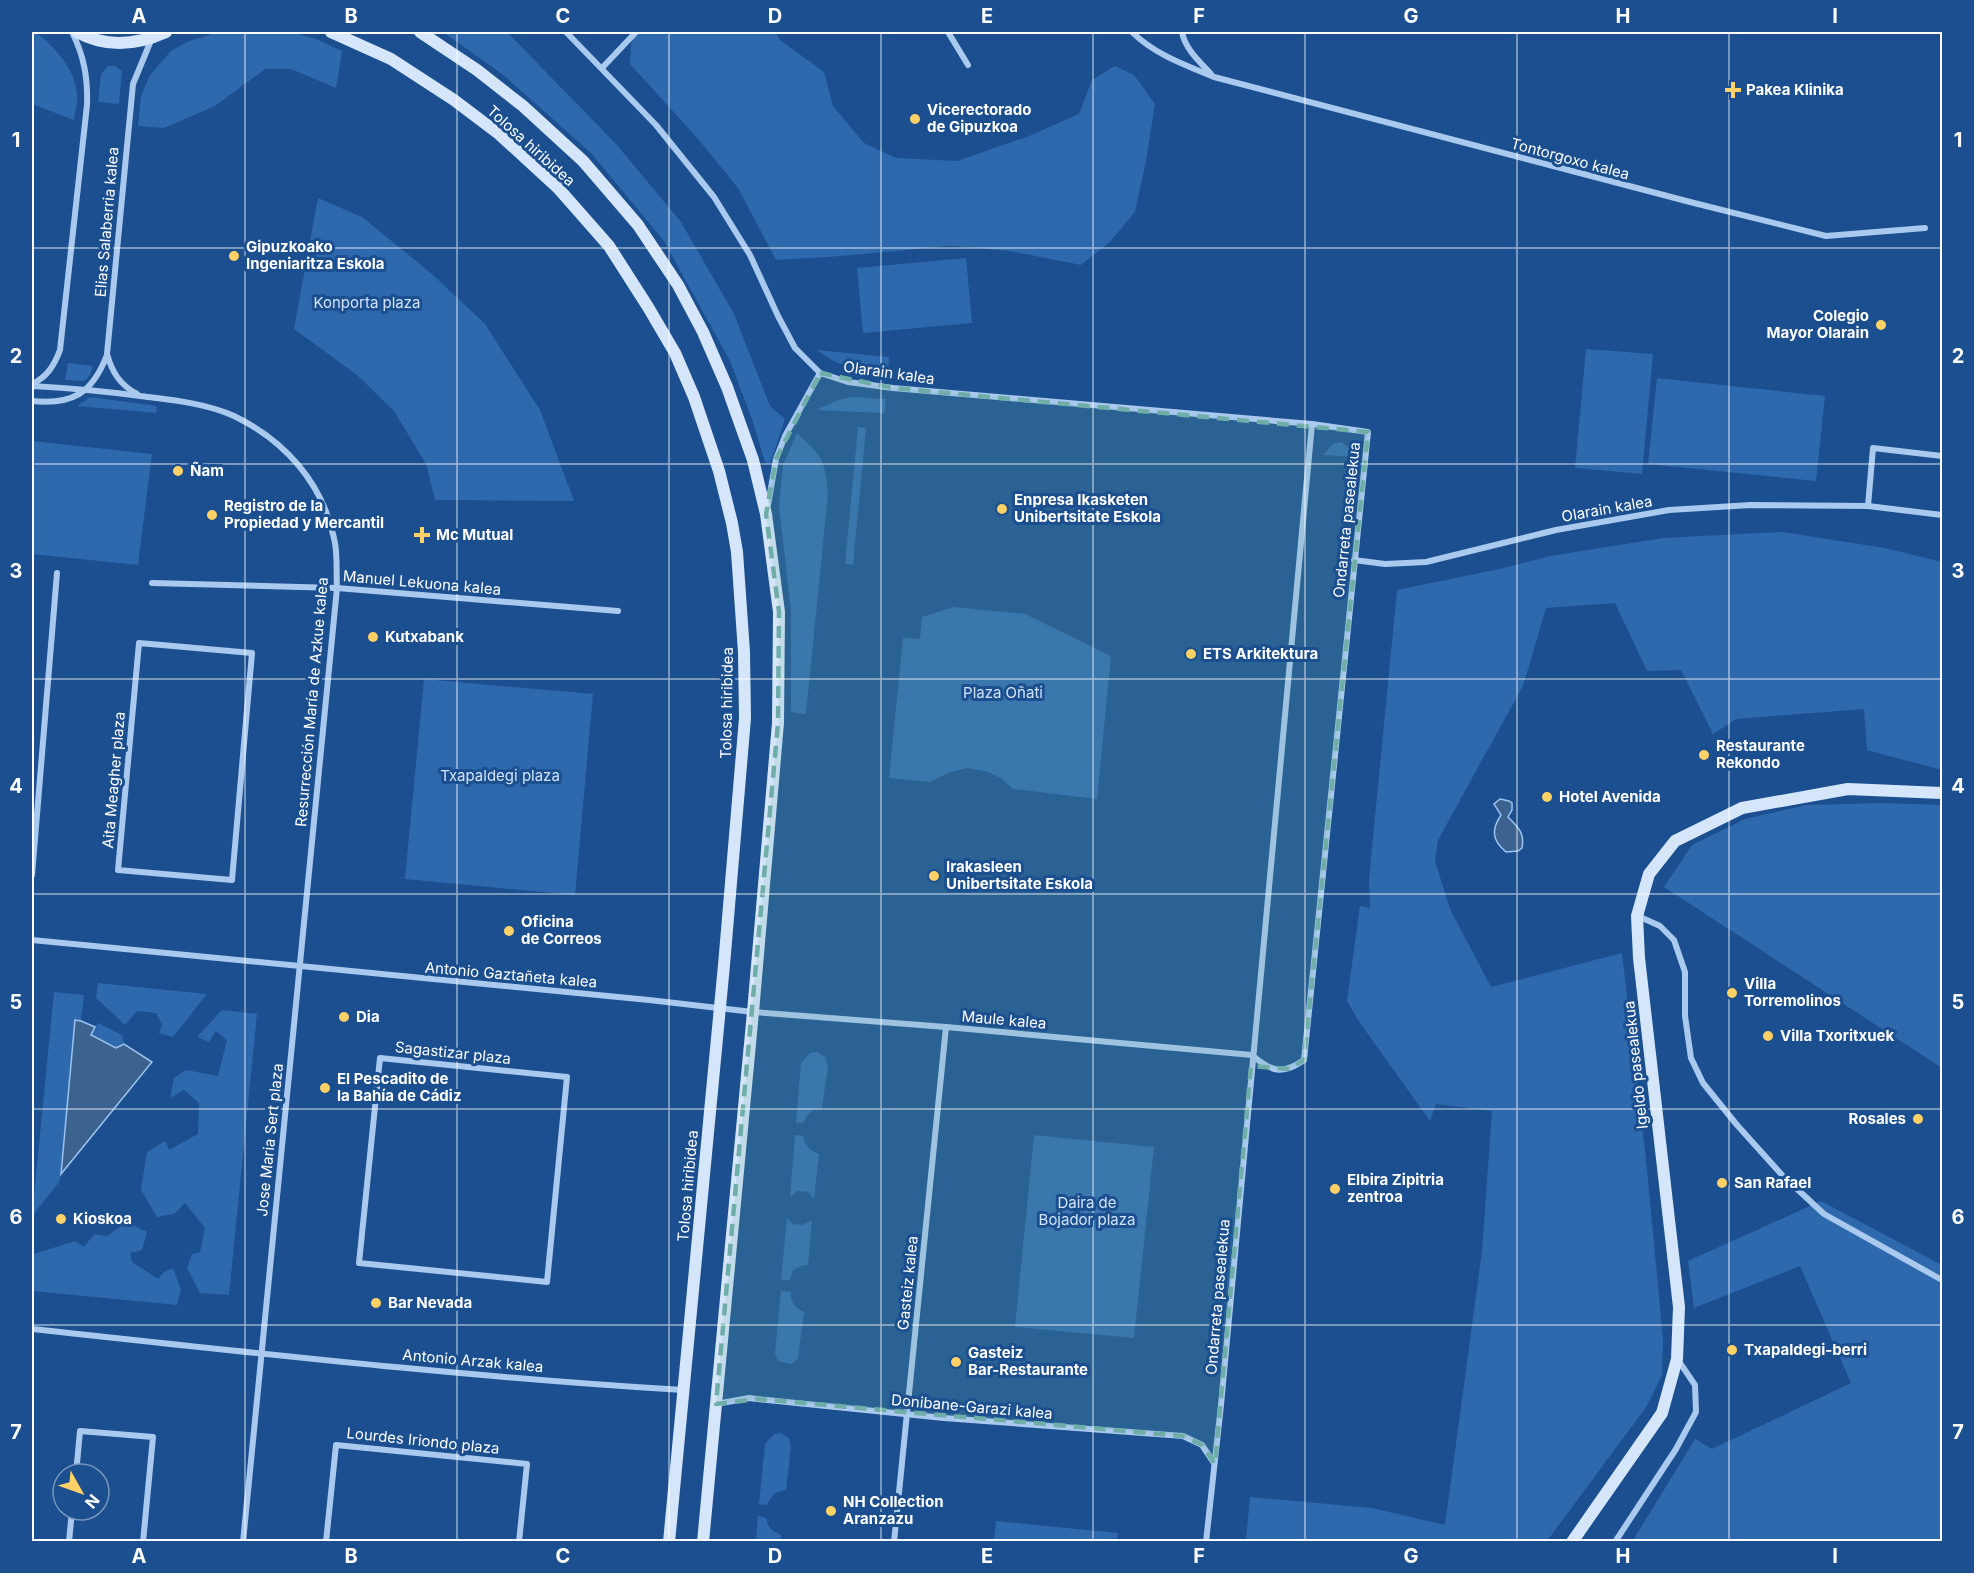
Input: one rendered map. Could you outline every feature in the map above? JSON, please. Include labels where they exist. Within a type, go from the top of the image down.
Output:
[{"type":"main road","points":[[77,32],[100,41],[118,43],[135,43],[166,32]]},
{"type":"main road","name":"Tolosa hiribidea","points":[[331,32],[391,59],[454,100],[499,134],[558,188],[609,246],[675,353],[694,397],[719,471],[732,523],[737,552],[744,652],[745,718],[669,1542]]},
{"type":"main road","name":"Tolosa hiribidea","points":[[420,32],[477,70],[523,106],[583,161],[638,225],[678,285],[713,354],[753,460],[766,514],[779,612],[778,723],[703,1542]]},
{"type":"main road","name":"Igeldo pasealekua","points":[[1572,1542],[1662,1413],[1677,1359],[1679,1307],[1639,958],[1637,916],[1649,874],[1675,841],[1742,808],[1848,789],[1942,793]]},
{"type":"street","name":"Elias Salaberria kalea","points":[[32,385],[49,372],[60,350],[87,105],[84,65],[71,32]]},
{"type":"street","name":"Olarain kalea","points":[[566,32],[656,125],[714,197],[750,255],[795,348],[820,373],[848,382],[893,388],[1312,424]]},
{"type":"street","points":[[602,68],[636,32]]},
{"type":"street","points":[[948,32],[968,65]]},
{"type":"street","name":"Tontorgoxo kalea","points":[[1132,32],[1139,39],[1172,59],[1214,77],[1694,204],[1826,236],[1925,228]]},
{"type":"street","points":[[1182,32],[1190,51],[1214,77]]},
{"type":"street","name":"Elias Salaberria kalea","points":[[107,354],[132,84],[152,38]]},
{"type":"street","points":[[32,401],[52,403],[76,396],[96,378],[107,354]]},
{"type":"street","points":[[107,354],[111,367],[119,380],[143,396]]},
{"type":"street","points":[[766,514],[776,459],[785,436],[820,373]]},
{"type":"street","name":"Resurrección María de Azkue kalea","points":[[32,385],[143,396],[199,405],[232,416],[269,436],[298,464],[315,487],[330,519],[335,541],[336,588],[300,967]]},
{"type":"street","name":"Ondarreta pasealekua","points":[[1206,1542],[1215,1464],[1252,1055],[1312,424],[1368,432],[1304,1060],[1290,1070],[1266,1067],[1252,1055]]},
{"type":"street","points":[[1868,506],[1873,448],[1942,456]]},
{"type":"street","name":"Olarain kalea","points":[[1354,560],[1385,564],[1426,562],[1556,530],[1669,510],[1751,505],[1868,506],[1942,515]]},
{"type":"street","points":[[32,875],[57,573]]},
{"type":"street","name":"Manuel Lekuona kalea","points":[[152,583],[336,588],[618,611]]},
{"type":"street","name":"Aita Meagher plaza","points":[[139,643],[252,653],[232,880],[118,870],[139,643]]},
{"type":"street","points":[[1637,916],[1660,926],[1674,940],[1684,972],[1684,1016],[1691,1058],[1703,1083],[1737,1125],[1782,1175],[1824,1214],[1942,1280]]},
{"type":"street","points":[[32,940],[300,967]]},
{"type":"street","name":"Antonio Gaztañeta kalea","points":[[300,967],[753,1012]]},
{"type":"street","name":"Jose Maria Sert plaza","points":[[243,1542],[300,967]]},
{"type":"street","name":"Maule kalea","points":[[753,1012],[1252,1055]]},
{"type":"street","name":"Gasteiz kalea","points":[[894,1542],[946,1027]]},
{"type":"street","name":"Sagastizar plaza","points":[[380,1058],[567,1077],[546,1282],[359,1263],[380,1058]]},
{"type":"street","points":[[32,1329],[260,1354]]},
{"type":"street","name":"Antonio Arzak kalea","points":[[260,1354],[613,1386],[684,1390]]},
{"type":"street","points":[[1615,1542],[1676,1449],[1696,1412],[1695,1385],[1677,1359]]},
{"type":"street","name":"Donibane-Garazi kalea","points":[[716,1404],[749,1398],[944,1418],[1183,1436],[1202,1445],[1215,1464]]},
{"type":"street","points":[[77,1462],[80,1431],[153,1437],[143,1542]]},
{"type":"street","name":"Lourdes Iriondo plaza","points":[[326,1542],[336,1445],[527,1464],[519,1542]]},
{"type":"street","points":[[69,1542],[71,1522]]},
{"type":"highlighted area","points":[[820,373],[893,388],[1368,432],[1304,1060],[1290,1069],[1251,1066],[1215,1464],[1202,1445],[1183,1436],[757,1399],[716,1404],[778,723],[779,612],[766,514],[776,459]]},
{"type":"green space","points":[[32,32],[36,32],[51,45],[73,76],[77,98],[74,120],[32,104]]},
{"type":"green space","points":[[218,32],[291,32],[316,39],[342,51],[336,88],[291,69],[265,69],[215,106],[164,128],[138,126],[141,96],[150,75],[171,51],[187,42]]},
{"type":"green space","points":[[443,32],[507,32],[617,145],[681,222],[734,314],[770,406],[785,419],[770,464],[765,462],[730,361],[664,241],[591,153],[502,74]]},
{"type":"green space","points":[[632,32],[775,32],[780,40],[824,72],[833,106],[864,143],[896,158],[957,161],[1029,136],[1079,114],[1092,80],[1115,66],[1134,75],[1155,104],[1135,212],[1110,242],[1081,265],[1010,251],[951,246],[776,260],[738,188],[699,140],[630,64]]},
{"type":"green space","points":[[108,66],[115,66],[122,71],[119,104],[98,102],[101,74]]},
{"type":"green space","name":"Konporta plaza","points":[[318,198],[362,217],[432,274],[485,324],[540,410],[574,501],[435,500],[426,464],[394,411],[357,375],[294,329]]},
{"type":"green space","points":[[966,258],[972,323],[863,333],[857,268]]},
{"type":"green space","points":[[1586,349],[1653,354],[1642,474],[1575,468]]},
{"type":"green space","points":[[817,350],[889,357],[888,374],[851,368]]},
{"type":"green space","points":[[68,363],[93,366],[90,375],[84,381],[65,380]]},
{"type":"green space","points":[[1657,378],[1825,396],[1816,481],[1648,464]]},
{"type":"green space","points":[[90,397],[157,406],[156,413],[77,406]]},
{"type":"green space","points":[[850,397],[886,399],[884,413],[816,410]]},
{"type":"green space","points":[[858,427],[866,428],[853,565],[845,564]]},
{"type":"green space","points":[[797,433],[821,459],[828,494],[806,714],[791,712],[791,611],[779,506],[783,465]]},
{"type":"green space","points":[[32,441],[152,454],[138,565],[32,554]]},
{"type":"green space","points":[[1341,442],[1354,451],[1355,457],[1323,455],[1333,444]]},
{"type":"green space","points":[[1782,532],[1885,548],[1942,562],[1942,770],[1867,750],[1864,709],[1736,719],[1713,734],[1681,670],[1647,671],[1615,603],[1546,608],[1523,686],[1438,840],[1435,861],[1450,909],[1491,987],[1622,953],[1646,1159],[1663,1339],[1662,1375],[1647,1406],[1547,1541],[1246,1541],[1250,1497],[1372,1508],[1445,1525],[1482,1251],[1492,1111],[1436,1104],[1430,1121],[1360,1023],[1347,1001],[1360,906],[1370,908],[1369,879],[1397,590],[1550,556],[1663,538]]},
{"type":"green space","name":"Plaza Oñati","points":[[953,607],[1025,614],[1111,656],[1097,799],[1013,789],[1001,778],[985,771],[966,768],[948,773],[930,782],[889,778],[903,638],[920,639],[922,617]]},
{"type":"green space","name":"Txapaldegi plaza","points":[[424,679],[593,694],[575,895],[405,879]]},
{"type":"green space","points":[[1884,803],[1942,805],[1942,1068],[1664,887],[1692,845],[1745,819],[1807,805]]},
{"type":"green space","points":[[98,983],[207,994],[173,1037],[159,1033],[162,1024],[156,1013],[137,1011],[125,1025],[96,998]]},
{"type":"green space","points":[[54,992],[84,995],[81,1021],[75,1021],[60,1181],[32,1216]]},
{"type":"green space","points":[[222,1010],[257,1014],[229,1295],[200,1293],[187,1268],[192,1254],[200,1252],[205,1228],[185,1203],[174,1214],[157,1217],[141,1190],[147,1152],[165,1141],[169,1150],[198,1134],[199,1103],[184,1090],[170,1098],[174,1078],[186,1070],[218,1076],[227,1040],[216,1031],[209,1042],[197,1037]]},
{"type":"green space","points":[[98,1023],[122,1035],[124,1044],[116,1048],[91,1035]]},
{"type":"green space","points":[[817,1052],[825,1057],[828,1066],[822,1108],[811,1112],[803,1123],[796,1123],[801,1063],[810,1053]]},
{"type":"green space","points":[[795,1135],[803,1136],[808,1147],[819,1154],[814,1199],[808,1192],[798,1191],[790,1197]]},
{"type":"green space","name":"Daira de Bojador plaza","points":[[1034,1135],[1154,1147],[1134,1338],[1015,1327]]},
{"type":"green space","points":[[1821,1201],[1942,1265],[1942,1541],[1632,1542],[1695,1439],[1712,1449],[1851,1383],[1800,1266],[1694,1308],[1688,1261]]},
{"type":"green space","points":[[787,1218],[793,1224],[802,1225],[812,1220],[808,1265],[793,1270],[790,1280],[781,1280]]},
{"type":"green space","points":[[127,1222],[147,1232],[142,1250],[130,1253],[132,1262],[158,1279],[164,1272],[173,1268],[181,1290],[177,1305],[32,1291],[34,1254],[75,1241],[84,1247],[94,1234],[107,1236]]},
{"type":"green space","points":[[781,1291],[791,1292],[794,1304],[804,1312],[798,1359],[791,1364],[778,1361],[775,1353]]},
{"type":"green space","points":[[781,1433],[789,1438],[791,1447],[786,1490],[774,1494],[767,1505],[759,1504],[765,1444],[774,1434]]},
{"type":"green space","points":[[758,1516],[766,1518],[771,1529],[781,1535],[781,1541],[756,1541]]},
{"type":"green space","points":[[996,1521],[1118,1533],[1117,1541],[994,1541]]},
{"type":"shaded area","points":[[1500,799],[1512,803],[1512,810],[1508,817],[1522,834],[1522,848],[1518,851],[1506,852],[1494,835],[1501,815],[1494,804]]},
{"type":"shaded area","points":[[75,1020],[95,1027],[91,1035],[116,1048],[124,1044],[152,1062],[61,1174]]},
{"type":"place","name":"Pakea Klinika","points":[[1733,90]]},
{"type":"place","name":"Vicerectorado de Gipuzkoa","points":[[915,119]]},
{"type":"place","name":"Gipuzkoako Ingeniaritza Eskola","points":[[234,256]]},
{"type":"place","name":"Colegio Mayor Olarain","points":[[1881,325]]},
{"type":"place","name":"Ñam","points":[[178,471]]},
{"type":"place","name":"Enpresa Ikasketen Unibertsitate Eskola","points":[[1002,509]]},
{"type":"place","name":"Registro de la Propiedad y Mercantil","points":[[212,515]]},
{"type":"place","name":"Mc Mutual","points":[[422,535]]},
{"type":"place","name":"Kutxabank","points":[[373,637]]},
{"type":"place","name":"ETS Arkitektura","points":[[1191,654]]},
{"type":"place","name":"Restaurante Rekondo","points":[[1704,755]]},
{"type":"place","name":"Hotel Avenida","points":[[1547,797]]},
{"type":"place","name":"Irakasleen Unibertsitate Eskola","points":[[934,876]]},
{"type":"place","name":"Oficina de Correos","points":[[509,931]]},
{"type":"place","name":"Villa Torremolinos","points":[[1732,993]]},
{"type":"place","name":"Dia","points":[[344,1017]]},
{"type":"place","name":"Villa Txoritxuek","points":[[1768,1036]]},
{"type":"place","name":"El Pescadito de la Bahía de Cádiz","points":[[325,1088]]},
{"type":"place","name":"Rosales","points":[[1918,1119]]},
{"type":"place","name":"San Rafael","points":[[1722,1183]]},
{"type":"place","name":"Elbira Zipitria zentroa","points":[[1335,1189]]},
{"type":"place","name":"Kioskoa","points":[[61,1219]]},
{"type":"place","name":"Bar Nevada","points":[[376,1303]]},
{"type":"place","name":"Txapaldegi-berri","points":[[1732,1350]]},
{"type":"place","name":"Gasteiz Bar-Restaurante","points":[[956,1362]]},
{"type":"place","name":"NH Collection Aranzazu","points":[[831,1511]]}]
